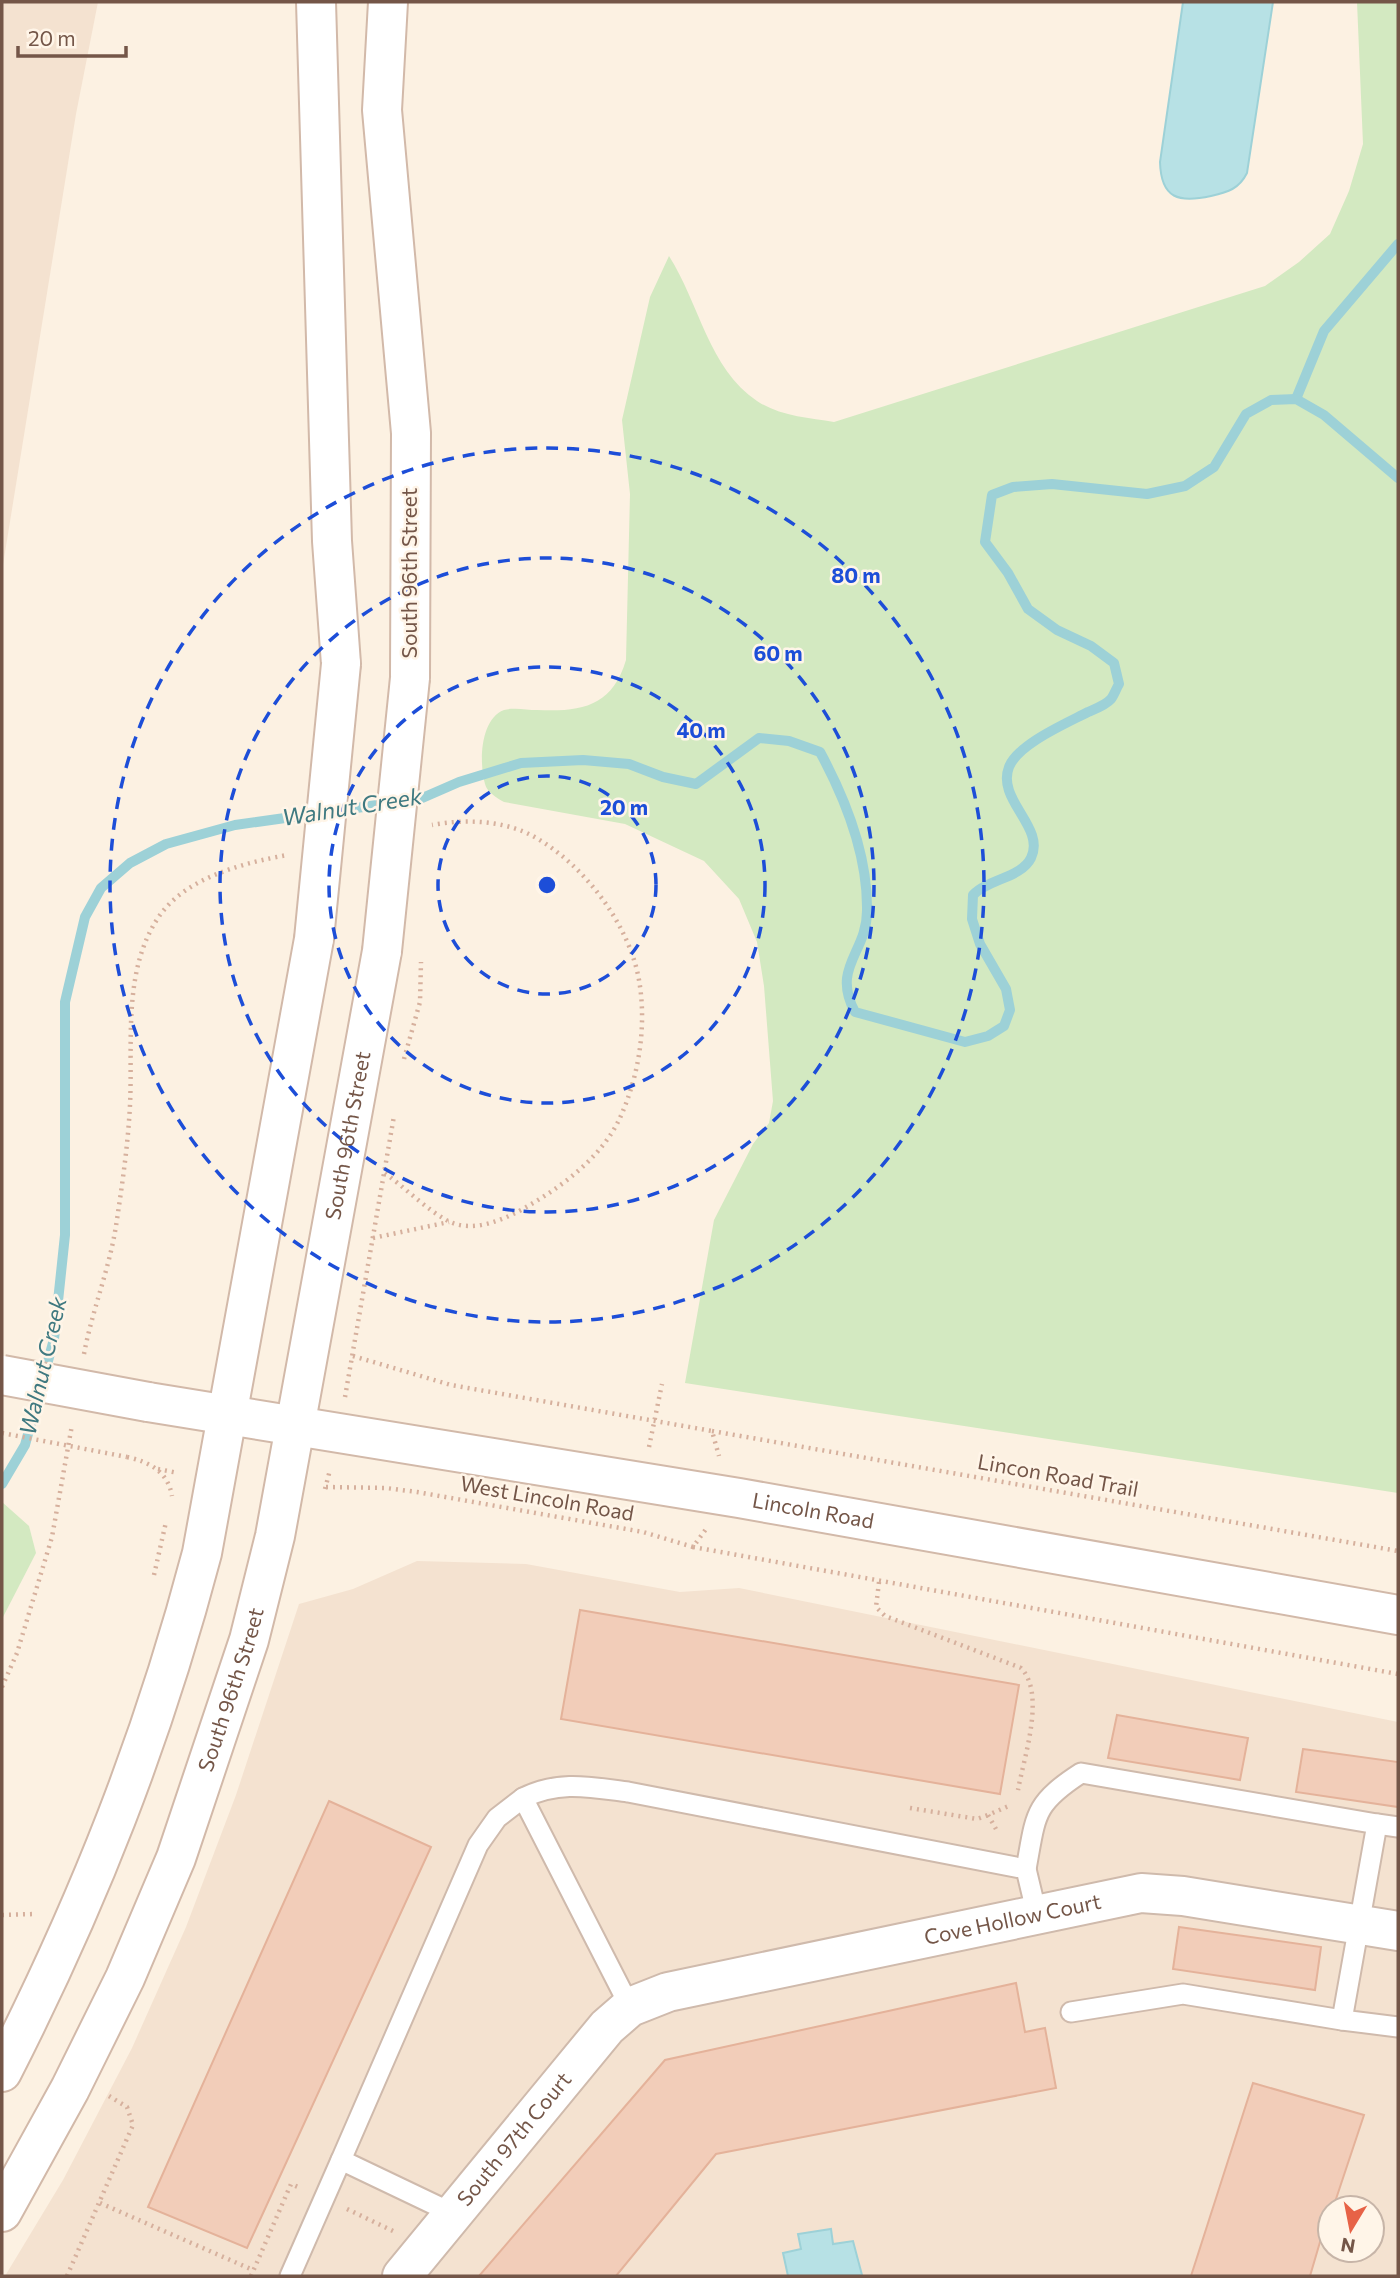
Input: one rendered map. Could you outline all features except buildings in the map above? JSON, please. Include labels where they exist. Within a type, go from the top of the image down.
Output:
[{"type":"main road","points":[[2,2072],[88,1894],[136,1771],[177,1647],[202,1553],[314,939],[341,664],[331,513],[316,2]]},
{"type":"main road","name":"South 96th Street","points":[[2,2211],[89,2053],[176,1858],[249,1640],[275,1536],[382,951],[410,678],[411,433],[382,110],[388,2]]},
{"type":"main road","name":"Lincoln Road","points":[[2,1375],[148,1402],[739,1498],[1398,1615]]},
{"type":"main road","name":"Cove Hollow Court","points":[[630,2007],[668,1992],[1141,1893],[1183,1896],[1398,1931]]},
{"type":"main road","name":"South 97th Court","points":[[402,2276],[607,2027],[630,2007]]},
{"type":"lane","points":[[1037,1915],[1026,1869],[1036,1818],[1051,1792],[1081,1773],[1398,1827]]},
{"type":"lane","points":[[290,2276],[478,1845],[497,1818],[523,1798],[548,1787],[579,1785],[1026,1869]]},
{"type":"lane","points":[[523,1798],[630,2007]]},
{"type":"lane","points":[[1342,2020],[1377,1824]]},
{"type":"lane","points":[[1071,2012],[1183,1994],[1398,2027]]},
{"type":"lane","points":[[341,2160],[452,2213]]},
{"type":"path","points":[[401,1067],[420,1002],[423,982],[420,958]]},
{"type":"path","points":[[385,1173],[450,1222],[373,1238],[395,1107]]},
{"type":"path","name":"Lincon Road Trail","points":[[373,1238],[353,1356],[451,1385],[1398,1551]]},
{"type":"path","points":[[642,1482],[662,1384]]},
{"type":"path","points":[[693,1547],[703,1532],[739,1498],[717,1452],[712,1431]]},
{"type":"path","points":[[2,1433],[127,1457],[158,1469],[170,1483],[172,1496],[169,1508]]},
{"type":"path","name":"West Lincoln Road","points":[[326,1487],[386,1488],[417,1492],[643,1532],[693,1547],[878,1582],[1398,1674]]},
{"type":"path","points":[[152,1583],[166,1521]]},
{"type":"path","points":[[878,1582],[876,1606],[885,1616],[1021,1668],[1032,1681],[1034,1705],[1016,1804],[977,1819],[910,1808]]},
{"type":"path","points":[[988,1815],[996,1829]]},
{"type":"path","points":[[2,1915],[36,1914],[41,1903]]},
{"type":"path","points":[[67,2276],[131,2131],[133,2119],[127,2107],[107,2095]]},
{"type":"path","points":[[251,2276],[291,2184],[302,2189]]},
{"type":"path","points":[[100,2203],[253,2270]]},
{"type":"path","points":[[343,2207],[396,2232]]},
{"type":"shaded area","points":[[2,2],[98,2],[76,114],[2,571]]},
{"type":"shaded area","points":[[417,1561],[526,1564],[680,1592],[739,1588],[1398,1722],[1398,2276],[5,2276],[63,2180],[132,2048],[186,1927],[236,1795],[299,1604],[353,1589]]},
{"type":"green space","points":[[1357,2],[1398,2],[1398,1493],[685,1383],[714,1220],[753,1144],[769,1123],[773,1101],[764,986],[757,942],[739,899],[704,861],[625,824],[504,802],[486,787],[482,765],[483,742],[490,722],[496,715],[508,709],[568,710],[593,703],[612,688],[626,660],[630,494],[622,420],[650,297],[669,256],[716,353],[741,388],[757,401],[775,410],[834,422],[1265,286],[1299,262],[1330,234],[1349,191],[1363,144]]},
{"type":"green space","points":[[2,1502],[29,1526],[36,1553],[2,1619]]},
{"type":"water","points":[[1183,2],[1273,2],[1247,173],[1237,186],[1228,191],[1190,199],[1174,196],[1168,191],[1161,174],[1160,162]]},
{"type":"water","points":[[831,2229],[833,2244],[853,2241],[862,2275],[788,2276],[783,2253],[801,2249],[798,2234]]},
{"type":"waterway","points":[[1296,399],[1324,331],[1398,244]]},
{"type":"waterway","name":"Walnut Creek","points":[[2,1484],[25,1445],[54,1339],[65,1235],[65,1002],[85,917],[101,888],[130,863],[166,844],[235,825],[420,799],[459,782],[521,763],[583,760],[629,764],[663,777],[696,784],[759,738],[789,741],[820,752],[847,809],[864,869],[866,926],[848,971],[847,983],[855,1012],[965,1042],[988,1036],[1004,1026],[1010,1010],[1006,989],[980,944],[972,919],[973,895],[987,885],[1020,870],[1031,858],[1034,847],[1032,835],[1009,791],[1009,767],[1014,758],[1032,742],[1106,703],[1119,684],[1114,663],[1091,646],[1057,630],[1028,609],[1008,573],[985,542],[992,495],[1013,487],[1052,484],[1147,494],[1185,486],[1214,467],[1246,414],[1271,400],[1296,399],[1324,415],[1398,478]]}]
